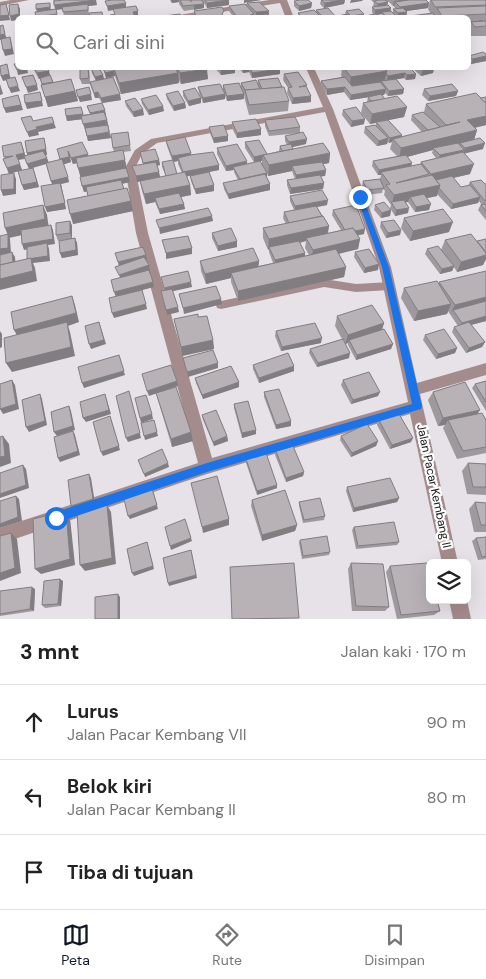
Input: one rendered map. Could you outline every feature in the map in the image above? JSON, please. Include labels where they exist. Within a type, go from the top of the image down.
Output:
[{"type":"street","points":[[0,4],[25,0]]},
{"type":"street","points":[[184,15],[283,0],[289,15]]},
{"type":"street","name":"Jalan Pacar Kembang II","points":[[311,70],[328,109],[386,267],[449,559]]},
{"type":"street","points":[[207,467],[142,233],[130,168],[137,152],[154,142],[328,109]]},
{"type":"street","points":[[414,390],[486,369]]},
{"type":"street","points":[[0,536],[207,467],[417,406]]},
{"type":"street","points":[[459,604],[462,619]]},
{"type":"lane","points":[[222,305],[324,283],[356,288],[390,286]]},
{"type":"building","points":[[96,0],[54,5],[54,1]]},
{"type":"building","points":[[124,0],[126,3],[107,6],[105,1]]},
{"type":"building","points":[[180,0],[190,0],[191,2],[191,0],[202,0],[204,4],[183,6]]},
{"type":"building","points":[[205,0],[228,0],[207,3]]},
{"type":"building","points":[[308,0],[312,3],[299,6],[294,1]]},
{"type":"building","points":[[321,0],[341,0],[325,3]]},
{"type":"building","points":[[426,0],[429,3],[400,7],[395,2]]},
{"type":"building","points":[[431,0],[486,0],[486,5],[435,7]]},
{"type":"building","points":[[374,1],[388,2],[378,4]]},
{"type":"building","points":[[259,2],[269,11],[256,12],[247,3]]},
{"type":"building","points":[[50,3],[50,7],[36,9],[36,4]]},
{"type":"building","points":[[6,4],[9,15],[0,16],[0,5]]},
{"type":"building","points":[[18,4],[19,14],[10,16],[9,5]]},
{"type":"building","points":[[88,4],[88,10],[63,12],[62,7]]},
{"type":"building","points":[[245,4],[254,14],[236,15],[229,6]]},
{"type":"building","points":[[388,5],[391,8],[375,10],[372,7]]},
{"type":"building","points":[[136,6],[138,11],[133,12],[134,15],[110,15],[115,14],[113,9]]},
{"type":"building","points":[[486,6],[486,14],[441,15],[437,8]]},
{"type":"building","points":[[222,7],[224,11],[223,15],[196,15],[194,11]]},
{"type":"building","points":[[328,8],[334,15],[321,15],[316,10]]},
{"type":"building","points":[[403,8],[407,12],[398,13],[393,9]]},
{"type":"building","points":[[56,9],[57,14],[36,15],[35,12]]},
{"type":"building","points":[[359,9],[364,14],[350,15],[346,11]]},
{"type":"building","points":[[314,10],[319,15],[300,15],[298,13]]},
{"type":"building","points":[[391,11],[395,15],[384,15],[382,12]]},
{"type":"building","points":[[102,12],[102,15],[89,15],[89,13]]},
{"type":"building","points":[[433,13],[435,15],[418,15]]},
{"type":"building","points":[[486,21],[486,26],[475,27],[471,22]]},
{"type":"building","points":[[3,25],[5,34],[0,35],[0,26]]},
{"type":"building","points":[[10,37],[12,49],[3,50],[1,39]]},
{"type":"building","points":[[483,52],[486,54],[486,56],[473,59],[471,55]]},
{"type":"building","points":[[7,64],[9,74],[1,76],[0,66]]},
{"type":"building","points":[[35,70],[49,71],[37,73]]},
{"type":"building","points":[[80,70],[88,70],[89,78],[80,79]]},
{"type":"building","points":[[92,70],[100,70],[103,75],[95,77]]},
{"type":"building","points":[[104,70],[114,70],[114,71],[105,73]]},
{"type":"building","points":[[114,70],[176,70],[178,73],[119,83]]},
{"type":"building","points":[[178,70],[200,70],[180,73]]},
{"type":"building","points":[[251,70],[273,70],[252,73]]},
{"type":"building","points":[[346,70],[387,71],[351,77]]},
{"type":"building","points":[[386,70],[412,70],[416,74],[407,75],[405,73],[388,76]]},
{"type":"building","points":[[298,72],[307,85],[299,87],[306,86],[311,96],[293,98],[288,88],[292,87],[284,74]]},
{"type":"building","points":[[33,75],[37,85],[26,87],[22,77]]},
{"type":"building","points":[[50,75],[53,82],[42,84],[40,78]]},
{"type":"building","points":[[15,77],[18,86],[9,88],[6,79]]},
{"type":"building","points":[[113,77],[120,94],[101,98],[98,92],[94,93],[90,82]]},
{"type":"building","points":[[345,77],[352,86],[380,82],[386,89],[351,95],[345,87],[327,89],[321,81]]},
{"type":"building","points":[[278,78],[282,87],[262,89],[258,80]]},
{"type":"building","points":[[71,79],[75,91],[45,97],[41,85]]},
{"type":"building","points":[[396,79],[404,89],[389,91],[381,81]]},
{"type":"building","points":[[256,80],[260,89],[245,90],[241,83]]},
{"type":"building","points":[[239,83],[244,94],[227,96],[223,85]]},
{"type":"building","points":[[220,84],[225,94],[203,98],[198,87]]},
{"type":"building","points":[[452,84],[458,91],[430,96],[424,89]]},
{"type":"building","points":[[89,87],[91,94],[78,97],[76,90]]},
{"type":"building","points":[[284,87],[289,101],[249,105],[245,90]]},
{"type":"building","points":[[195,88],[201,98],[188,101],[183,91]]},
{"type":"building","points":[[178,91],[185,103],[173,106],[166,94]]},
{"type":"building","points":[[40,92],[42,101],[25,103],[24,95]]},
{"type":"building","points":[[476,93],[486,103],[486,116],[467,120],[477,130],[401,148],[393,139],[460,122],[446,125],[426,104]]},
{"type":"building","points":[[381,94],[385,99],[371,101],[368,97]]},
{"type":"building","points":[[18,95],[21,105],[4,108],[2,99]]},
{"type":"building","points":[[156,95],[163,106],[148,110],[141,99]]},
{"type":"building","points":[[397,96],[407,107],[372,114],[363,103]]},
{"type":"building","points":[[486,97],[486,103],[480,98]]},
{"type":"building","points":[[135,98],[143,109],[133,112],[125,101]]},
{"type":"building","points":[[102,103],[105,110],[90,113],[87,106]]},
{"type":"building","points":[[81,107],[83,114],[66,116],[65,109]]},
{"type":"building","points":[[356,107],[365,119],[352,121],[343,110]]},
{"type":"building","points":[[104,112],[107,120],[83,124],[81,116]]},
{"type":"building","points":[[423,112],[440,127],[428,130],[412,115]]},
{"type":"building","points":[[31,116],[33,121],[52,117],[54,123],[36,127],[37,129],[27,132],[21,118]]},
{"type":"building","points":[[295,117],[300,127],[269,131],[265,120]]},
{"type":"building","points":[[256,119],[261,129],[237,133],[232,122]]},
{"type":"building","points":[[388,120],[402,135],[390,138],[376,122]]},
{"type":"building","points":[[108,125],[109,132],[87,136],[85,128]]},
{"type":"building","points":[[224,125],[228,136],[213,138],[209,127]]},
{"type":"building","points":[[375,125],[388,138],[379,141],[365,127]]},
{"type":"building","points":[[128,132],[130,145],[113,148],[111,134]]},
{"type":"building","points":[[303,132],[307,139],[289,142],[285,136]]},
{"type":"building","points":[[185,137],[191,153],[172,156],[166,141]]},
{"type":"building","points":[[44,138],[46,149],[27,153],[25,141]]},
{"type":"building","points":[[480,138],[485,143],[465,148],[460,143]]},
{"type":"building","points":[[259,140],[267,154],[254,157],[245,142]]},
{"type":"building","points":[[21,142],[24,153],[16,155],[20,164],[7,168],[3,159],[13,156],[4,157],[2,146]]},
{"type":"building","points":[[82,142],[88,154],[71,158],[68,151],[69,157],[60,159],[57,149]]},
{"type":"building","points":[[323,143],[330,153],[269,165],[263,155]]},
{"type":"building","points":[[458,143],[464,150],[440,155],[433,148]]},
{"type":"building","points":[[237,144],[247,161],[226,166],[217,148]]},
{"type":"building","points":[[291,144],[293,149],[282,151],[280,146]]},
{"type":"building","points":[[155,149],[159,160],[143,163],[140,152]]},
{"type":"building","points":[[123,150],[125,160],[78,168],[76,158]]},
{"type":"building","points":[[43,151],[47,158],[27,164],[24,156]]},
{"type":"building","points":[[213,152],[219,165],[183,172],[178,158]]},
{"type":"building","points":[[463,152],[474,164],[431,174],[421,162]]},
{"type":"building","points":[[406,155],[412,163],[379,170],[373,161]]},
{"type":"building","points":[[62,159],[68,177],[51,181],[46,163]]},
{"type":"building","points":[[173,160],[177,174],[166,176],[162,162]]},
{"type":"building","points":[[260,161],[267,173],[240,179],[233,167]]},
{"type":"building","points":[[156,162],[159,172],[136,176],[132,166]]},
{"type":"building","points":[[322,162],[326,170],[296,175],[292,166]]},
{"type":"building","points":[[421,164],[429,174],[396,183],[432,175],[440,185],[394,195],[386,185],[390,184],[381,172]]},
{"type":"building","points":[[33,168],[37,182],[22,185],[18,171]]},
{"type":"building","points":[[126,168],[129,177],[82,186],[80,177]]},
{"type":"building","points":[[185,172],[190,185],[144,194],[140,181]]},
{"type":"building","points":[[209,172],[214,185],[195,189],[190,176]]},
{"type":"building","points":[[14,173],[14,189],[1,190],[1,175]]},
{"type":"building","points":[[265,174],[270,184],[228,194],[223,183]]},
{"type":"building","points":[[320,175],[324,183],[291,188],[287,180]]},
{"type":"building","points":[[452,176],[461,187],[470,185],[480,197],[453,204],[439,188],[440,185],[436,180]]},
{"type":"building","points":[[380,179],[384,188],[367,190],[363,181]]},
{"type":"building","points":[[121,180],[124,189],[88,196],[86,187]]},
{"type":"building","points":[[481,180],[486,184],[486,201],[470,182]]},
{"type":"building","points":[[60,183],[65,203],[45,207],[41,186]]},
{"type":"building","points":[[127,188],[131,201],[70,214],[67,200]]},
{"type":"building","points":[[322,190],[328,200],[295,206],[290,196]]},
{"type":"building","points":[[179,193],[184,204],[159,209],[155,198]]},
{"type":"building","points":[[424,194],[431,204],[416,207],[410,197]]},
{"type":"building","points":[[404,200],[409,208],[396,210],[391,202]]},
{"type":"building","points":[[384,202],[391,210],[382,213],[375,205]]},
{"type":"building","points":[[486,204],[486,211],[481,205]]},
{"type":"building","points":[[43,205],[45,219],[5,228],[3,213]]},
{"type":"building","points":[[356,205],[365,229],[355,231],[353,228],[345,230],[333,210]]},
{"type":"building","points":[[316,206],[322,216],[289,223],[284,212]]},
{"type":"building","points":[[208,208],[212,216],[159,228],[156,220]]},
{"type":"building","points":[[443,209],[453,222],[413,231],[404,218]]},
{"type":"building","points":[[323,216],[329,226],[269,239],[263,228]]},
{"type":"building","points":[[394,220],[401,230],[388,233],[381,222]]},
{"type":"building","points":[[70,221],[70,233],[56,235],[56,223]]},
{"type":"building","points":[[51,225],[53,239],[22,244],[21,230]]},
{"type":"building","points":[[231,228],[237,241],[218,246],[212,233]]},
{"type":"building","points":[[353,228],[360,239],[313,250],[306,238]]},
{"type":"building","points":[[8,234],[8,248],[0,249],[0,236]]},
{"type":"building","points":[[471,234],[486,255],[461,262],[445,240]]},
{"type":"building","points":[[188,236],[192,248],[166,253],[162,240]]},
{"type":"building","points":[[75,238],[76,250],[60,253],[59,241]]},
{"type":"building","points":[[486,239],[486,252],[477,241]]},
{"type":"building","points":[[299,241],[305,253],[275,260],[269,247]]},
{"type":"building","points":[[47,243],[48,256],[27,259],[27,247]]},
{"type":"building","points":[[438,246],[454,266],[442,269],[427,249]]},
{"type":"building","points":[[143,247],[146,255],[118,262],[115,253]]},
{"type":"building","points":[[253,248],[259,261],[205,274],[200,261]]},
{"type":"building","points":[[336,249],[346,267],[238,291],[231,273]]},
{"type":"building","points":[[369,249],[379,264],[365,268],[355,252]]},
{"type":"building","points":[[12,252],[13,262],[0,265],[0,255]]},
{"type":"building","points":[[144,257],[149,265],[119,275],[115,267]]},
{"type":"building","points":[[31,258],[33,271],[0,279],[0,265]]},
{"type":"building","points":[[149,270],[153,282],[114,292],[111,280]]},
{"type":"building","points":[[188,271],[191,282],[164,288],[161,277]]},
{"type":"building","points":[[486,271],[486,297],[455,305],[439,282]]},
{"type":"building","points":[[437,281],[451,304],[418,311],[404,288]]},
{"type":"building","points":[[216,286],[221,299],[183,308],[179,294]]},
{"type":"building","points":[[172,289],[178,307],[166,310],[161,291]]},
{"type":"building","points":[[142,290],[146,304],[112,313],[109,298]]},
{"type":"building","points":[[72,296],[76,313],[14,330],[11,312]]},
{"type":"building","points":[[486,301],[486,316],[462,323],[453,310]]},
{"type":"building","points":[[372,305],[384,323],[348,335],[337,316]]},
{"type":"building","points":[[198,314],[198,317],[207,316],[213,340],[181,347],[174,319]]},
{"type":"building","points":[[67,322],[71,347],[6,363],[4,338]]},
{"type":"building","points":[[99,322],[104,340],[89,344],[85,326]]},
{"type":"building","points":[[469,322],[485,342],[469,348],[454,327]]},
{"type":"building","points":[[315,323],[322,338],[282,347],[276,331]]},
{"type":"building","points":[[384,329],[393,344],[357,355],[349,340]]},
{"type":"building","points":[[444,329],[457,348],[438,354],[425,335]]},
{"type":"building","points":[[343,339],[350,353],[318,363],[310,349]]},
{"type":"building","points":[[213,350],[218,363],[187,372],[183,358]]},
{"type":"building","points":[[288,353],[294,366],[259,378],[253,365]]},
{"type":"building","points":[[119,355],[124,371],[82,383],[78,367]]},
{"type":"building","points":[[171,365],[177,381],[147,391],[142,374]]},
{"type":"building","points":[[231,366],[239,382],[202,395],[195,378]]},
{"type":"building","points":[[369,372],[380,392],[353,400],[343,380]]},
{"type":"building","points":[[12,380],[16,404],[0,409],[0,384]]},
{"type":"building","points":[[486,381],[486,402],[475,384]]},
{"type":"building","points":[[465,382],[480,410],[443,418],[433,392]]},
{"type":"building","points":[[176,387],[191,432],[171,439],[156,393]]},
{"type":"building","points":[[279,389],[291,421],[276,425],[264,392]]},
{"type":"building","points":[[129,391],[140,433],[126,438],[116,396]]},
{"type":"building","points":[[40,394],[45,421],[26,427],[22,400]]},
{"type":"building","points":[[105,394],[109,410],[83,418],[80,402]]},
{"type":"building","points":[[146,395],[152,414],[140,418],[135,398]]},
{"type":"building","points":[[248,401],[256,430],[242,433],[234,404]]},
{"type":"building","points":[[69,406],[73,426],[54,432],[51,412]]},
{"type":"building","points":[[216,410],[227,436],[213,442],[202,415]]},
{"type":"building","points":[[482,413],[486,420],[486,447],[463,451],[448,420]]},
{"type":"building","points":[[399,414],[413,438],[392,445],[379,420]]},
{"type":"building","points":[[110,416],[119,446],[101,452],[93,422]]},
{"type":"building","points":[[154,420],[157,432],[144,436],[141,423]]},
{"type":"building","points":[[367,424],[378,441],[352,453],[341,436]]},
{"type":"building","points":[[73,431],[78,451],[58,458],[54,437]]},
{"type":"building","points":[[3,436],[5,456],[0,457],[0,437]]},
{"type":"building","points":[[293,446],[304,472],[286,478],[276,451]]},
{"type":"building","points":[[162,449],[168,463],[144,474],[138,460]]},
{"type":"building","points":[[266,453],[277,485],[257,491],[246,459]]},
{"type":"building","points":[[468,463],[486,464],[486,487],[473,487]]},
{"type":"building","points":[[23,465],[26,485],[0,494],[0,473]]},
{"type":"building","points":[[89,474],[93,499],[71,506],[68,480]]},
{"type":"building","points":[[217,476],[229,519],[202,527],[191,483]]},
{"type":"building","points":[[390,478],[399,498],[354,508],[347,487]]},
{"type":"building","points":[[151,485],[157,505],[128,516],[123,495]]},
{"type":"building","points":[[285,490],[297,525],[262,535],[252,500]]},
{"type":"building","points":[[16,496],[18,517],[0,524],[0,501]]},
{"type":"building","points":[[320,498],[325,516],[304,520],[299,502]]},
{"type":"building","points":[[475,502],[486,503],[486,525],[481,525]]},
{"type":"building","points":[[107,505],[112,558],[80,565],[77,511]]},
{"type":"building","points":[[66,511],[70,559],[35,569],[33,519]]},
{"type":"building","points":[[185,519],[191,538],[170,546],[165,527]]},
{"type":"building","points":[[394,522],[399,542],[358,546],[354,527]]},
{"type":"building","points":[[11,533],[15,568],[0,573],[0,536]]},
{"type":"building","points":[[327,536],[330,552],[303,556],[300,540]]},
{"type":"building","points":[[486,537],[486,556],[482,557],[476,538]]},
{"type":"building","points":[[147,542],[153,566],[132,573],[127,549]]},
{"type":"building","points":[[191,550],[196,575],[168,583],[163,558]]},
{"type":"building","points":[[294,563],[299,618],[232,619],[230,567]]},
{"type":"building","points":[[351,563],[383,564],[389,607],[356,606]]},
{"type":"building","points":[[426,563],[426,604],[438,604],[440,611],[401,615],[390,566]]},
{"type":"building","points":[[60,579],[58,604],[42,605],[44,581]]},
{"type":"building","points":[[32,587],[30,609],[0,614],[0,591]]},
{"type":"building","points":[[118,594],[118,619],[95,619],[95,597]]},
{"type":"route","points":[[56,518],[207,467],[417,406],[386,267],[360,197]]}]
